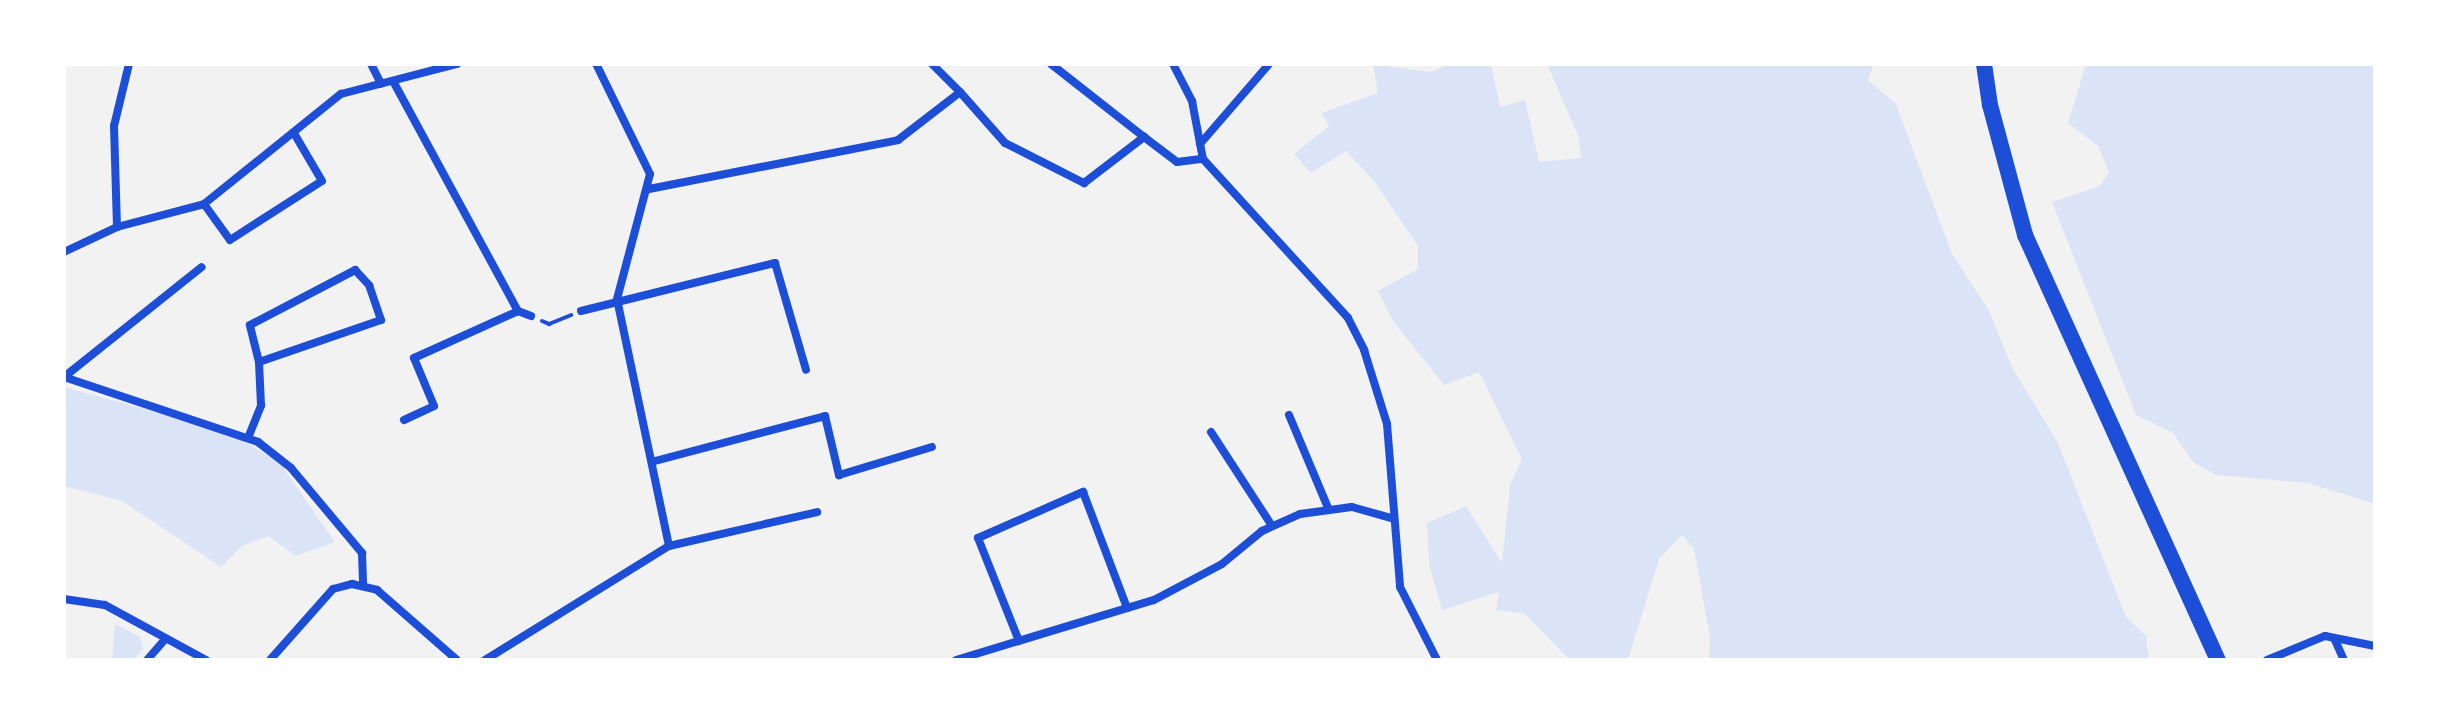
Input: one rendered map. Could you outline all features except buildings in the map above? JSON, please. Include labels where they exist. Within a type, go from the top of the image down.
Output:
[{"type":"main road","points":[[1984,64],[1990,105],[2025,235],[2218,660]]},
{"type":"street","points":[[117,227],[114,126],[129,64]]},
{"type":"street","points":[[371,64],[381,84]]},
{"type":"street","points":[[64,252],[117,227],[204,204],[341,94],[457,64]]},
{"type":"street","points":[[596,64],[650,174],[649,189],[617,299],[655,461],[669,546]]},
{"type":"street","points":[[932,64],[1005,143],[1084,183],[1144,137]]},
{"type":"street","points":[[1051,64],[1177,162],[1203,159]]},
{"type":"street","points":[[1173,64],[1192,101],[1203,159],[1348,318],[1374,374],[1387,424],[1391,518],[1400,587],[1437,660]]},
{"type":"street","points":[[1200,144],[1269,64]]},
{"type":"street","points":[[393,81],[518,311],[531,316]]},
{"type":"street","points":[[649,189],[898,140],[960,92]]},
{"type":"street","points":[[204,204],[230,240],[322,181],[294,133]]},
{"type":"street","points":[[581,311],[617,299],[775,263],[806,370]]},
{"type":"street","points":[[202,267],[64,377],[248,438],[291,468],[362,553],[363,586]]},
{"type":"street","points":[[248,438],[261,405],[259,362],[250,325],[355,270],[369,285],[381,320],[259,362]]},
{"type":"street","points":[[404,420],[434,406],[414,358],[518,311]]},
{"type":"street","points":[[1289,415],[1328,508]]},
{"type":"street","points":[[655,461],[825,416],[839,475],[932,447]]},
{"type":"street","points":[[1211,432],[1272,526]]},
{"type":"street","points":[[1019,641],[978,538],[1083,492],[1127,608]]},
{"type":"street","points":[[956,660],[1154,600],[1222,564],[1272,526],[1328,508],[1352,507],[1391,518]]},
{"type":"street","points":[[485,660],[669,546],[817,512]]},
{"type":"street","points":[[270,660],[333,589],[363,586],[377,590],[457,660]]},
{"type":"street","points":[[64,599],[105,605],[206,660]]},
{"type":"street","points":[[2267,660],[2325,636],[2375,646]]},
{"type":"street","points":[[147,660],[165,639]]},
{"type":"street","points":[[2335,640],[2344,660]]},
{"type":"path","points":[[531,316],[549,324],[581,311]]},
{"type":"shaded area","points":[[1373,64],[1430,72],[1449,64],[1491,64],[1500,107],[1525,100],[1539,162],[1581,158],[1579,138],[1547,64],[1874,64],[1868,80],[1896,104],[1952,254],[1988,309],[2013,369],[2058,443],[2126,617],[2146,636],[2149,660],[1709,660],[1710,637],[1694,549],[1682,535],[1659,559],[1628,660],[1570,660],[1525,614],[1496,610],[1499,592],[1442,610],[1429,565],[1427,523],[1466,506],[1502,563],[1510,485],[1522,459],[1479,372],[1444,385],[1393,321],[1378,291],[1418,269],[1418,246],[1374,181],[1346,151],[1311,173],[1294,154],[1329,126],[1321,113],[1378,93]]},
{"type":"shaded area","points":[[2086,64],[2375,65],[2375,504],[2308,483],[2216,475],[2193,462],[2173,433],[2136,415],[2052,202],[2100,186],[2109,172],[2098,146],[2068,123]]},
{"type":"shaded area","points":[[64,387],[226,431],[279,462],[335,542],[296,556],[268,536],[242,546],[221,567],[122,501],[64,486]]},
{"type":"shaded area","points":[[115,624],[140,637],[143,648],[133,660],[112,660]]}]
